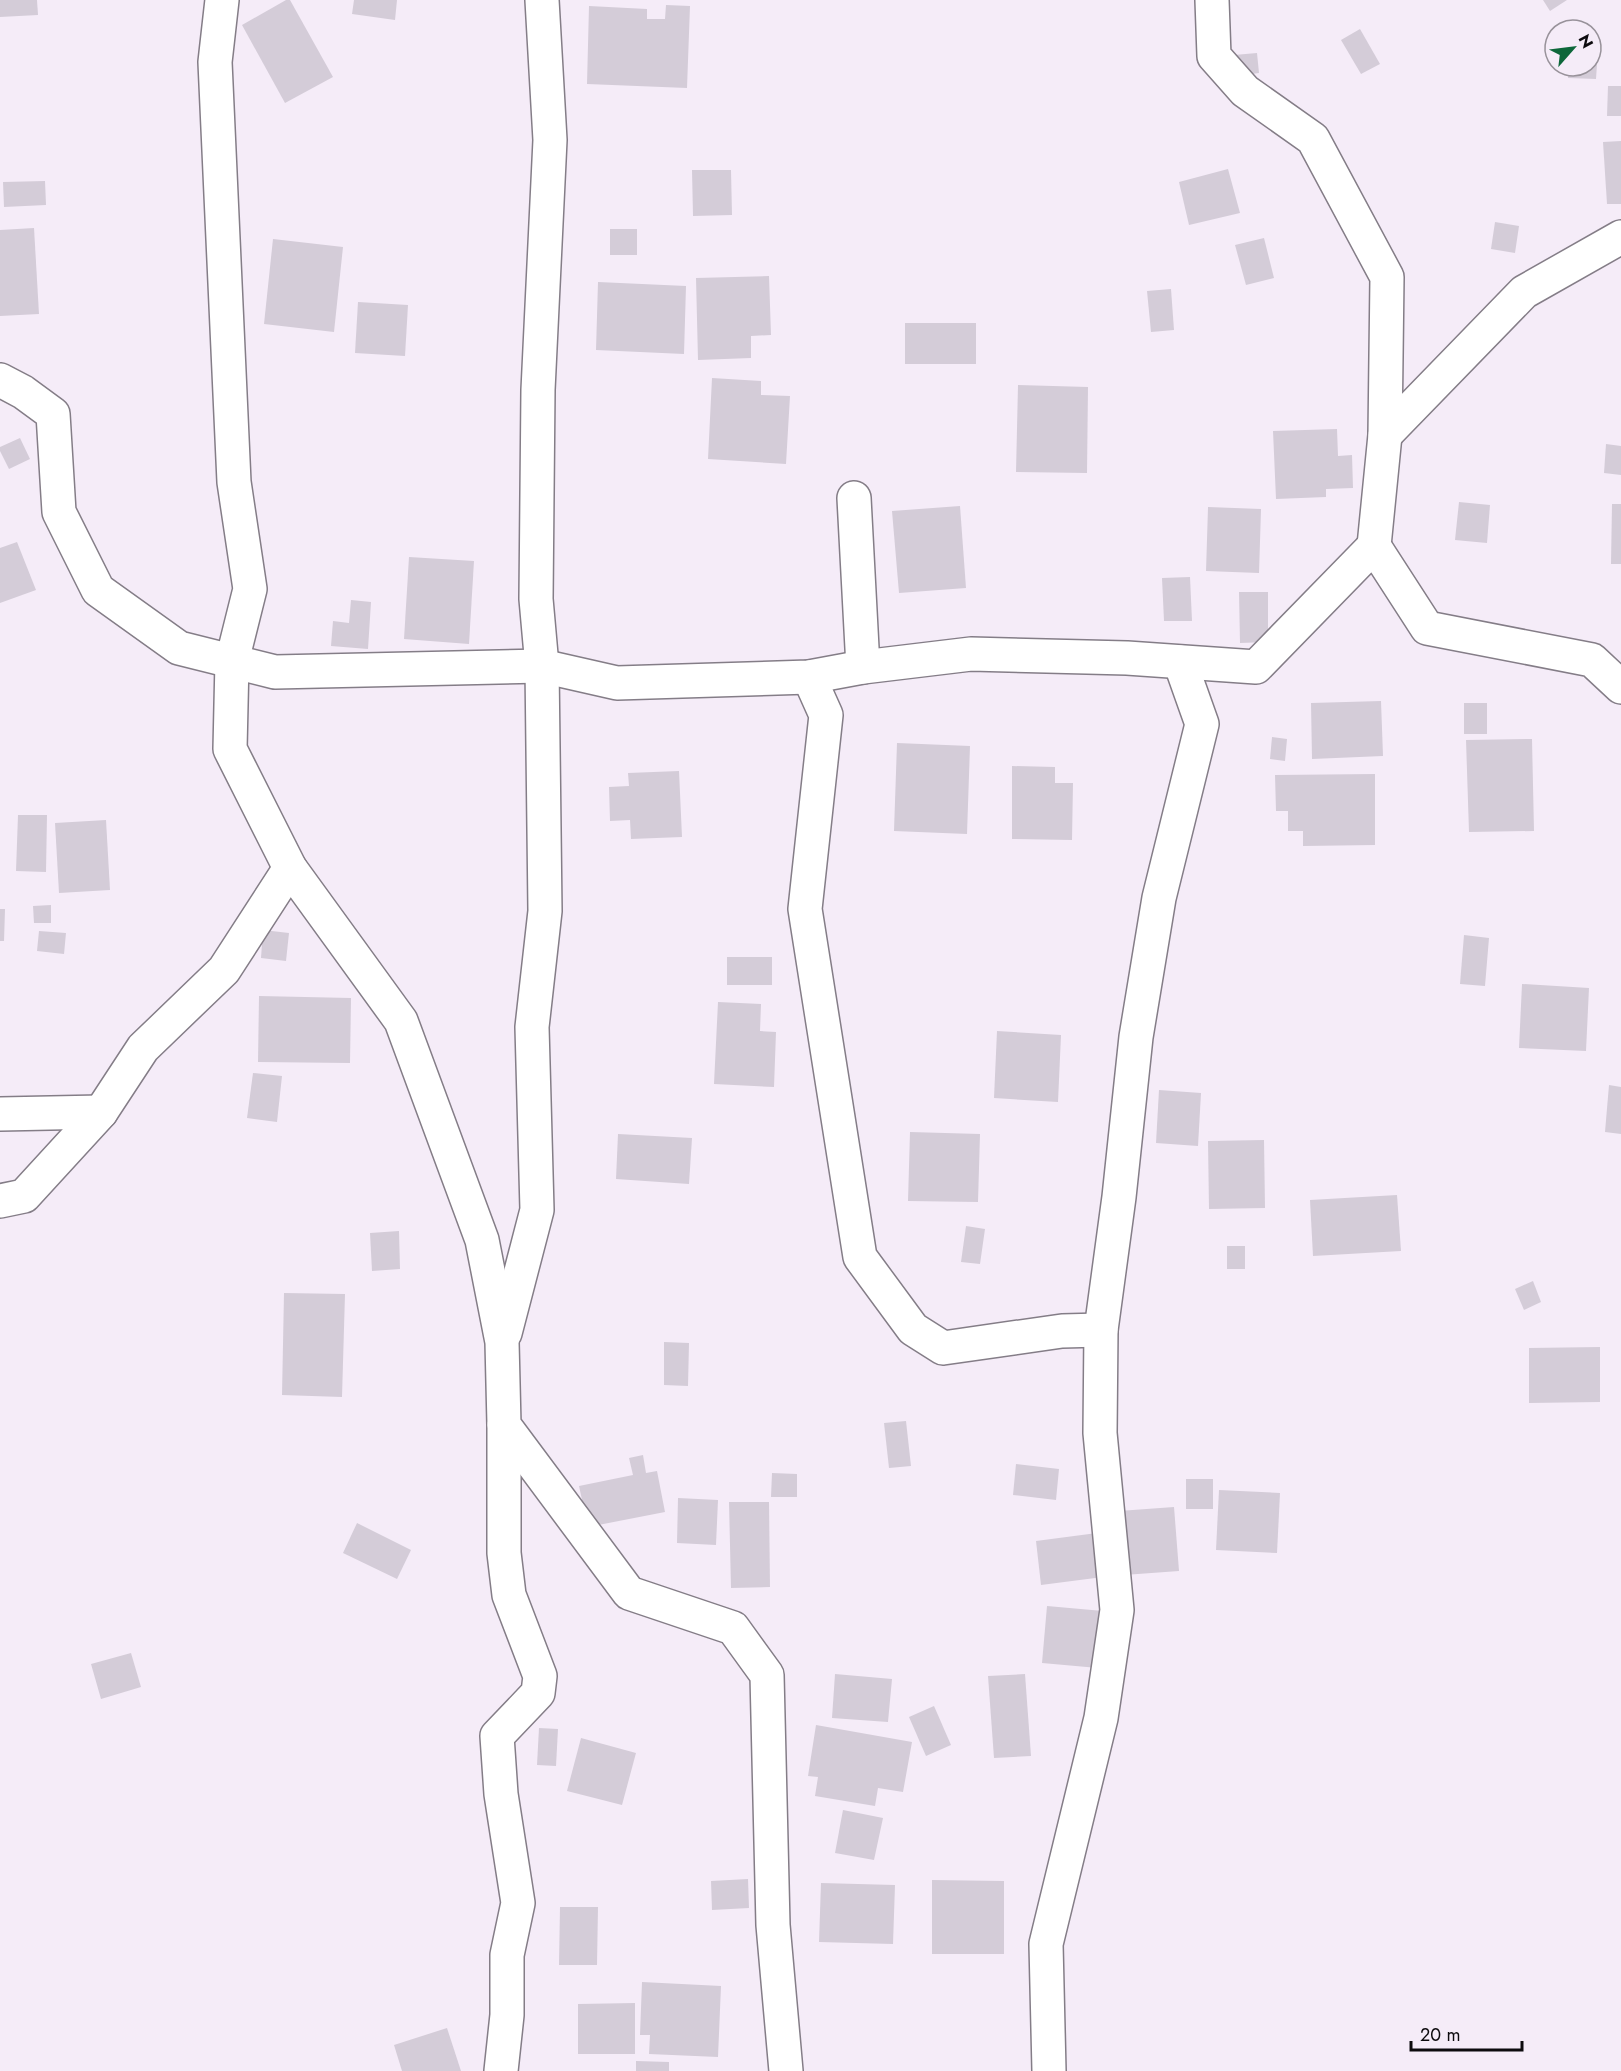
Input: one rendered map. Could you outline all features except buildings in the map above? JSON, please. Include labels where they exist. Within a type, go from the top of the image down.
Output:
[{"type":"street","points":[[222,0],[215,62],[234,470],[250,589],[232,661],[230,749],[290,868],[401,1021],[482,1240],[502,1342],[504,1553],[509,1595],[540,1676],[537,1693],[497,1736],[501,1794],[518,1904],[507,1955],[507,2015],[501,2071]]},
{"type":"street","points":[[502,1342],[537,1210],[532,1027],[544,911],[542,666],[536,599],[538,390],[550,140],[542,0]]},
{"type":"street","points":[[1212,0],[1214,56],[1245,91],[1313,140],[1387,277],[1385,435],[1374,546],[1426,628],[1592,660],[1621,687]]},
{"type":"street","points":[[1385,435],[1524,292],[1621,237]]},
{"type":"street","points":[[0,380],[23,392],[53,414],[59,512],[98,590],[179,648],[275,672],[542,666],[616,683],[809,677],[863,667],[971,654],[1256,667],[1374,546]]},
{"type":"street","points":[[854,498],[863,667]]},
{"type":"street","points":[[1049,2071],[1046,1944],[1101,1718],[1117,1610],[1100,1433],[1101,1330],[1119,1197],[1136,1036],[1159,898],[1202,724],[1180,662]]},
{"type":"street","points":[[809,677],[826,715],[805,909],[860,1257],[913,1329],[943,1348],[1062,1331],[1101,1330]]},
{"type":"street","points":[[0,1226],[12,1199],[101,1112],[143,1048],[224,970],[290,868]]},
{"type":"street","points":[[0,1114],[101,1112]]},
{"type":"street","points":[[504,1425],[629,1593],[733,1628],[767,1675],[773,1925],[786,2071]]}]
